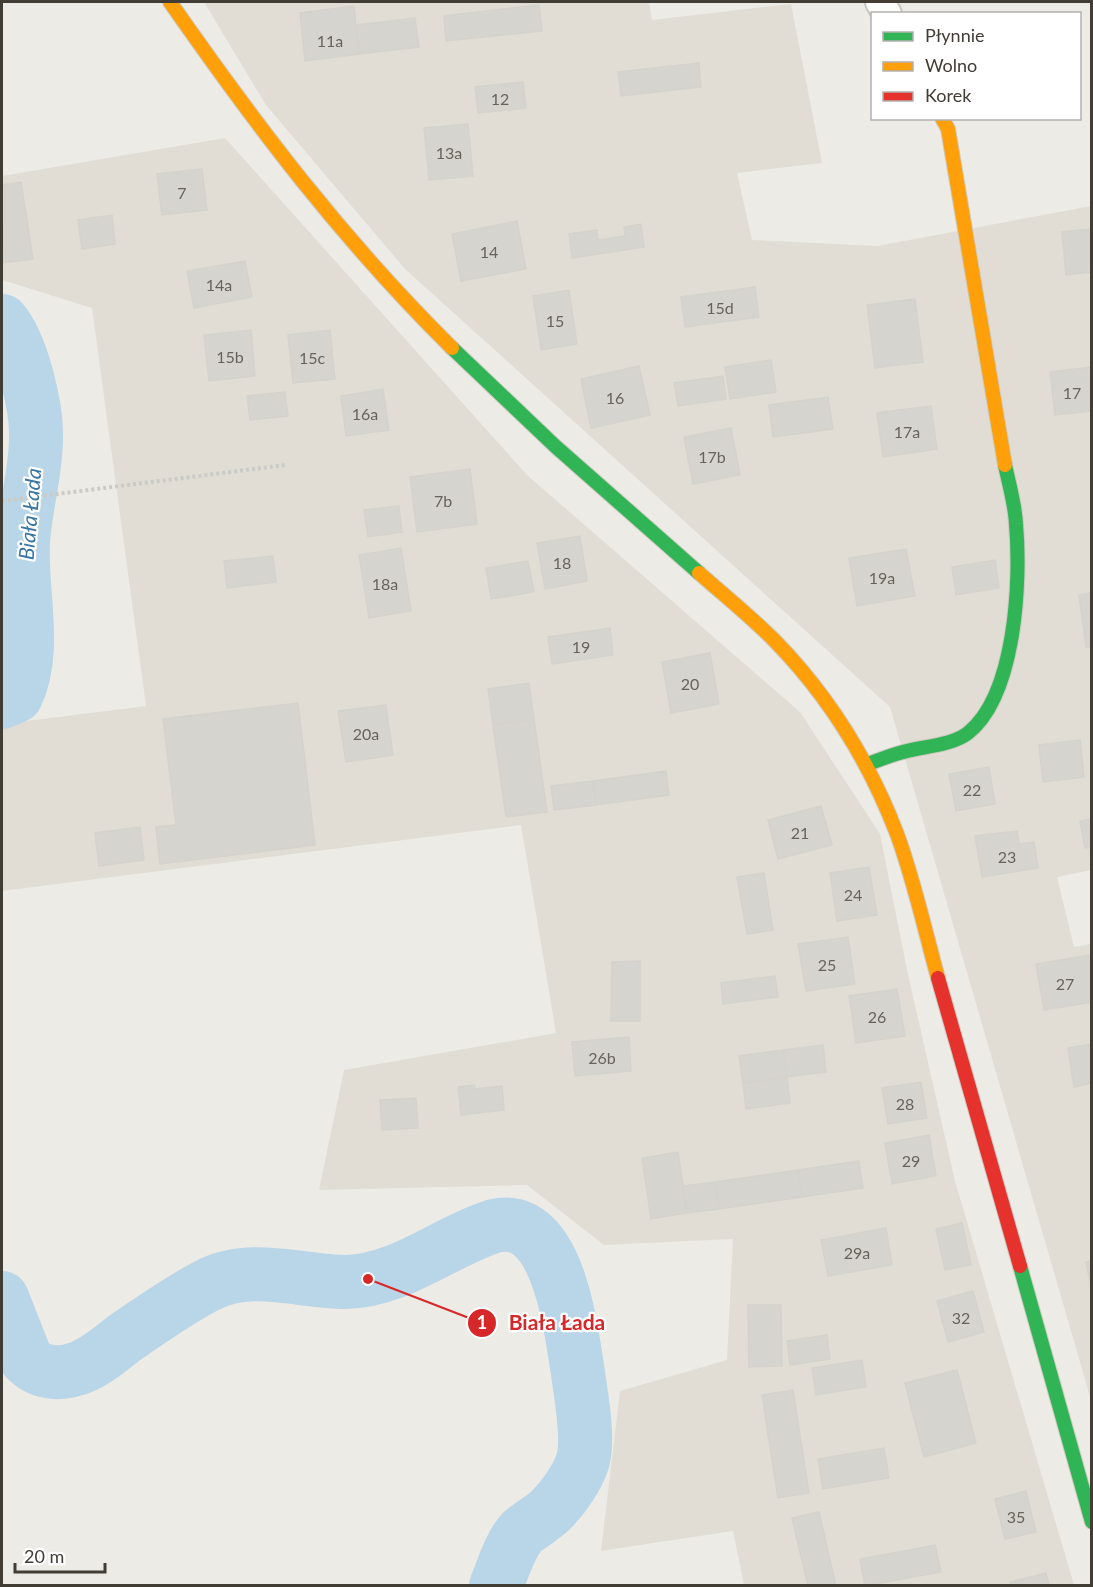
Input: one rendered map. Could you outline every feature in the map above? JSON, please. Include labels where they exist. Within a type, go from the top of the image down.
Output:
[{"type":"street","points":[[170,2],[242,105],[349,240],[525,419],[772,638],[829,703],[868,764],[898,837],[919,906],[1092,1522]]},
{"type":"street","points":[[868,764],[967,734],[983,718],[994,700],[1005,666],[1012,618],[1018,554],[1016,521],[991,389],[948,129],[943,120]]},
{"type":"path","points":[[4,501],[285,465]]},
{"type":"shaded area","points":[[204,2],[649,2],[652,20],[791,4],[822,163],[737,173],[752,240],[877,246],[1091,206],[1091,870],[1057,877],[1074,947],[1091,944],[1091,1400],[890,707],[405,269],[266,105]]},
{"type":"shaded area","points":[[225,138],[527,475],[800,712],[880,834],[907,970],[955,1181],[1074,1585],[744,1585],[733,1531],[601,1551],[620,1391],[727,1360],[733,1239],[604,1245],[527,1185],[319,1190],[344,1070],[556,1033],[521,825],[2,891],[2,724],[146,706],[92,308],[2,280],[2,176]]},
{"type":"building","points":[[539,5],[542,31],[446,41],[444,16]]},
{"type":"building","points":[[354,6],[359,54],[305,61],[300,13]]},
{"type":"building","points":[[415,18],[419,47],[359,54],[356,25]]},
{"type":"building","points":[[699,63],[701,87],[621,96],[618,72]]},
{"type":"building","points":[[523,82],[526,108],[478,113],[475,87]]},
{"type":"building","points":[[468,124],[473,176],[429,180],[424,128]]},
{"type":"building","points":[[202,169],[207,210],[162,215],[157,174]]},
{"type":"building","points":[[21,182],[33,259],[3,263],[2,185]]},
{"type":"building","points":[[112,215],[115,244],[82,249],[78,220]]},
{"type":"building","points":[[517,221],[526,269],[461,281],[452,234]]},
{"type":"building","points":[[641,224],[644,247],[572,258],[569,234],[597,230],[598,240],[625,236],[624,227]]},
{"type":"building","points":[[1092,229],[1092,272],[1066,275],[1062,232]]},
{"type":"building","points":[[245,261],[252,297],[194,308],[187,271]]},
{"type":"building","points":[[755,287],[759,317],[685,327],[681,297]]},
{"type":"building","points":[[569,290],[577,344],[541,350],[533,296]]},
{"type":"building","points":[[915,299],[923,362],[875,368],[867,305]]},
{"type":"building","points":[[251,330],[255,376],[209,381],[204,335]]},
{"type":"building","points":[[330,330],[335,379],[293,383],[288,335]]},
{"type":"building","points":[[771,360],[776,392],[730,399],[725,367]]},
{"type":"building","points":[[639,366],[650,415],[591,428],[581,379]]},
{"type":"building","points":[[1092,367],[1092,411],[1055,415],[1050,372]]},
{"type":"building","points":[[723,376],[726,399],[678,406],[674,383]]},
{"type":"building","points":[[383,389],[389,430],[346,436],[341,396]]},
{"type":"building","points":[[285,392],[288,416],[250,420],[247,396]]},
{"type":"building","points":[[828,397],[833,429],[773,437],[769,405]]},
{"type":"building","points":[[931,406],[937,449],[883,457],[877,413]]},
{"type":"building","points":[[731,428],[740,475],[693,484],[684,437]]},
{"type":"building","points":[[470,469],[477,524],[417,532],[410,477]]},
{"type":"building","points":[[399,506],[402,532],[368,537],[364,510]]},
{"type":"building","points":[[580,536],[587,581],[545,589],[537,543]]},
{"type":"building","points":[[401,548],[411,611],[369,618],[359,555]]},
{"type":"building","points":[[906,549],[915,596],[857,606],[849,558]]},
{"type":"building","points":[[273,556],[276,582],[227,588],[224,561]]},
{"type":"building","points":[[995,560],[999,588],[956,595],[952,567]]},
{"type":"building","points":[[528,561],[534,592],[491,599],[486,568]]},
{"type":"building","points":[[1092,593],[1092,647],[1086,647],[1079,595]]},
{"type":"building","points":[[610,628],[613,655],[552,664],[548,637]]},
{"type":"building","points":[[710,653],[719,704],[671,713],[662,662]]},
{"type":"building","points":[[529,683],[534,719],[493,725],[488,689]]},
{"type":"building","points":[[298,703],[315,845],[160,864],[156,827],[176,825],[163,719]]},
{"type":"building","points":[[386,705],[393,755],[346,762],[338,711]]},
{"type":"building","points":[[534,719],[547,812],[506,817],[493,725]]},
{"type":"building","points":[[1080,740],[1084,777],[1043,782],[1039,745]]},
{"type":"building","points":[[989,767],[995,804],[956,811],[949,774]]},
{"type":"building","points":[[666,771],[669,795],[596,805],[593,781]]},
{"type":"building","points":[[593,781],[596,805],[554,810],[551,786]]},
{"type":"building","points":[[821,806],[832,845],[778,859],[768,820]]},
{"type":"building","points":[[1092,819],[1092,847],[1085,848],[1080,821]]},
{"type":"building","points":[[140,827],[144,860],[99,866],[95,833]]},
{"type":"building","points":[[1017,831],[1019,844],[1034,842],[1038,868],[982,877],[975,836]]},
{"type":"building","points":[[869,867],[877,915],[837,921],[830,873]]},
{"type":"building","points":[[764,873],[773,930],[747,934],[737,877]]},
{"type":"building","points":[[848,937],[855,984],[806,991],[798,944]]},
{"type":"building","points":[[1091,955],[1092,1002],[1044,1010],[1036,964]]},
{"type":"building","points":[[640,961],[640,1021],[611,1021],[612,962]]},
{"type":"building","points":[[775,976],[778,997],[723,1004],[721,983]]},
{"type":"building","points":[[897,989],[905,1036],[856,1043],[849,996]]},
{"type":"building","points":[[629,1037],[631,1071],[575,1076],[572,1042]]},
{"type":"building","points":[[1092,1044],[1092,1083],[1074,1087],[1068,1048]]},
{"type":"building","points":[[823,1045],[826,1072],[787,1077],[783,1050]]},
{"type":"building","points":[[783,1050],[787,1077],[743,1083],[739,1056]]},
{"type":"building","points":[[787,1077],[790,1103],[746,1109],[743,1083]]},
{"type":"building","points":[[921,1082],[927,1118],[888,1124],[882,1088]]},
{"type":"building","points":[[474,1085],[475,1089],[502,1086],[504,1110],[461,1115],[458,1087]]},
{"type":"building","points":[[416,1098],[418,1128],[382,1130],[380,1100]]},
{"type":"building","points":[[929,1135],[936,1176],[892,1184],[885,1143]]},
{"type":"building","points":[[678,1152],[687,1213],[651,1219],[642,1158]]},
{"type":"building","points":[[859,1161],[863,1188],[802,1197],[798,1170]]},
{"type":"building","points":[[798,1170],[802,1197],[719,1209],[715,1182]]},
{"type":"building","points":[[715,1182],[719,1209],[687,1213],[683,1186]]},
{"type":"building","points":[[962,1223],[971,1265],[945,1270],[936,1229]]},
{"type":"building","points":[[886,1228],[892,1265],[828,1276],[821,1240]]},
{"type":"building","points":[[1092,1261],[1092,1291],[1086,1262]]},
{"type":"building","points":[[973,1291],[984,1332],[948,1342],[937,1301]]},
{"type":"building","points":[[748,1305],[781,1305],[782,1366],[749,1367]]},
{"type":"building","points":[[827,1335],[830,1359],[790,1365],[787,1341]]},
{"type":"building","points":[[862,1360],[866,1387],[816,1395],[812,1368]]},
{"type":"building","points":[[957,1370],[976,1443],[924,1457],[905,1383]]},
{"type":"building","points":[[793,1390],[809,1493],[778,1498],[762,1395]]},
{"type":"building","points":[[884,1448],[889,1478],[823,1489],[818,1459]]},
{"type":"building","points":[[1026,1491],[1036,1532],[1005,1539],[995,1499]]},
{"type":"building","points":[[819,1512],[836,1586],[808,1586],[792,1518]]},
{"type":"building","points":[[935,1545],[941,1572],[865,1586],[860,1559]]},
{"type":"building","points":[[1046,1573],[1049,1586],[1011,1586],[1010,1582]]},
{"type":"waterway","name":"Biała Łada","points":[[2,321],[22,360],[36,425],[34,464],[23,542],[27,620],[26,660],[16,696],[2,702]]},
{"type":"waterway","name":"Biała Łada","points":[[2,1298],[26,1359],[43,1370],[62,1372],[89,1363],[175,1304],[223,1279],[258,1274],[346,1282],[366,1280],[422,1260],[457,1241],[494,1226],[516,1226],[534,1236],[547,1254],[558,1278],[565,1304],[584,1416],[585,1451],[578,1473],[561,1499],[548,1513],[518,1537],[496,1586]]},
{"type":"traffic: fast","points":[[452,348],[555,446],[699,573]]},
{"type":"traffic: fast","points":[[868,764],[899,753],[953,741],[961,737],[968,733],[984,715],[996,692],[1006,665],[1016,605],[1015,517],[1005,465]]},
{"type":"traffic: fast","points":[[1020,1266],[1092,1522]]},
{"type":"traffic: slow","points":[[170,2],[269,138],[338,224],[374,266],[452,348]]},
{"type":"traffic: slow","points":[[943,120],[948,129],[1005,465]]},
{"type":"traffic: slow","points":[[699,573],[756,622],[794,661],[829,706],[860,755],[886,807],[903,851],[938,978]]},
{"type":"traffic: jam","points":[[938,978],[1020,1266]]},
{"type":"place","name":"Biała Łada","points":[[368,1279]]}]
